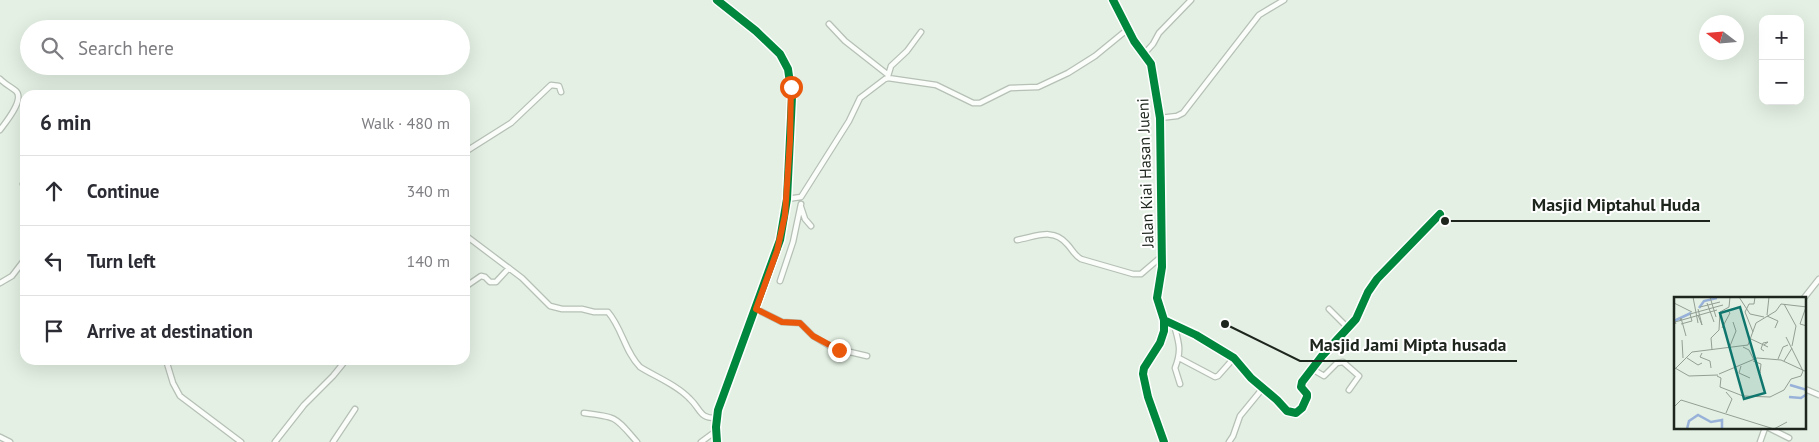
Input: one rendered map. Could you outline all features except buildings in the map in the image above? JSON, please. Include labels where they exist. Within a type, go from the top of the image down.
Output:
[{"type":"street","points":[[717,0],[773,46],[784,60],[788,69],[792,97],[787,199],[780,240],[716,418],[717,442]]},
{"type":"street","name":"Jalan Kiai Hasan Jueni","points":[[1113,0],[1128,29],[1153,69],[1160,118],[1162,266],[1157,298],[1164,320]]},
{"type":"street","points":[[1144,54],[1160,32],[1190,0]]},
{"type":"street","points":[[1160,118],[1177,116],[1183,113],[1253,22],[1266,10],[1284,0]]},
{"type":"street","points":[[829,24],[845,41],[888,76],[936,85],[973,103],[981,103],[1010,88],[1038,87],[1068,73],[1088,62],[1128,29]]},
{"type":"street","points":[[780,281],[794,242],[801,197],[846,125],[860,98],[888,76],[893,63],[907,51],[921,32]]},
{"type":"street","points":[[0,79],[17,92],[19,96],[17,106],[0,130]]},
{"type":"street","points":[[470,149],[511,123],[551,85],[559,86],[561,92]]},
{"type":"street","points":[[787,199],[801,197]]},
{"type":"street","points":[[801,204],[805,219],[811,226]]},
{"type":"street","points":[[1164,442],[1148,397],[1143,374],[1144,368],[1163,337],[1164,320],[1196,335],[1234,358],[1251,378],[1287,411],[1298,412],[1307,397],[1301,384],[1359,314],[1368,292],[1377,279],[1440,214]]},
{"type":"street","points":[[1018,240],[1045,233],[1054,234],[1066,242],[1074,254],[1081,259],[1133,274],[1142,274],[1162,256]]},
{"type":"street","points":[[470,239],[522,278],[550,306],[608,312],[623,337],[634,361],[640,368],[687,396],[704,416],[716,418]]},
{"type":"street","points":[[0,283],[12,276],[20,266]]},
{"type":"street","points":[[470,284],[481,276],[490,282],[496,282],[509,268]]},
{"type":"street","points":[[1805,297],[1819,279]]},
{"type":"street","points":[[756,309],[782,322],[800,323],[811,334],[833,348],[867,356]]},
{"type":"street","points":[[1329,309],[1348,328]]},
{"type":"street","points":[[1174,325],[1179,343],[1180,358],[1175,368],[1180,384]]},
{"type":"street","points":[[1180,358],[1215,377],[1234,358]]},
{"type":"street","points":[[1312,369],[1324,376],[1337,363],[1343,362],[1359,376],[1349,390]]},
{"type":"street","points":[[168,365],[173,383],[180,396],[241,442]]},
{"type":"street","points":[[275,442],[304,405],[342,365]]},
{"type":"street","points":[[1229,442],[1234,436],[1240,416],[1263,388]]},
{"type":"street","points":[[1806,389],[1819,395]]},
{"type":"street","points":[[333,442],[355,409]]},
{"type":"street","points":[[584,413],[616,419],[637,442]]},
{"type":"street","points":[[1760,442],[1764,430]]},
{"type":"street","points":[[1773,430],[1789,438]]},
{"type":"street","points":[[701,442],[716,431]]},
{"type":"street","points":[[0,438],[10,442]]},
{"type":"cycle path","points":[[717,0],[756,31],[780,54],[788,69],[792,97],[787,199],[780,240],[718,410],[717,442]]},
{"type":"cycle path","points":[[1113,0],[1134,41],[1151,64],[1160,118],[1162,267],[1157,298],[1164,320],[1164,331],[1160,343],[1144,368],[1143,374],[1148,397],[1164,442]]},
{"type":"cycle path","points":[[1164,320],[1196,335],[1234,358],[1251,378],[1287,411],[1296,413],[1302,408],[1307,397],[1307,394],[1301,387],[1302,382],[1322,356],[1356,319],[1368,292],[1377,279],[1440,214]]},
{"type":"place","name":"Masjid Miptahul Huda","points":[[1445,221]]},
{"type":"place","name":"Masjid Jami Mipta husada","points":[[1225,324]]},
{"type":"route","points":[[791,87],[792,108],[785,215],[777,251],[756,309],[782,322],[800,323],[813,336],[839,350]]}]
